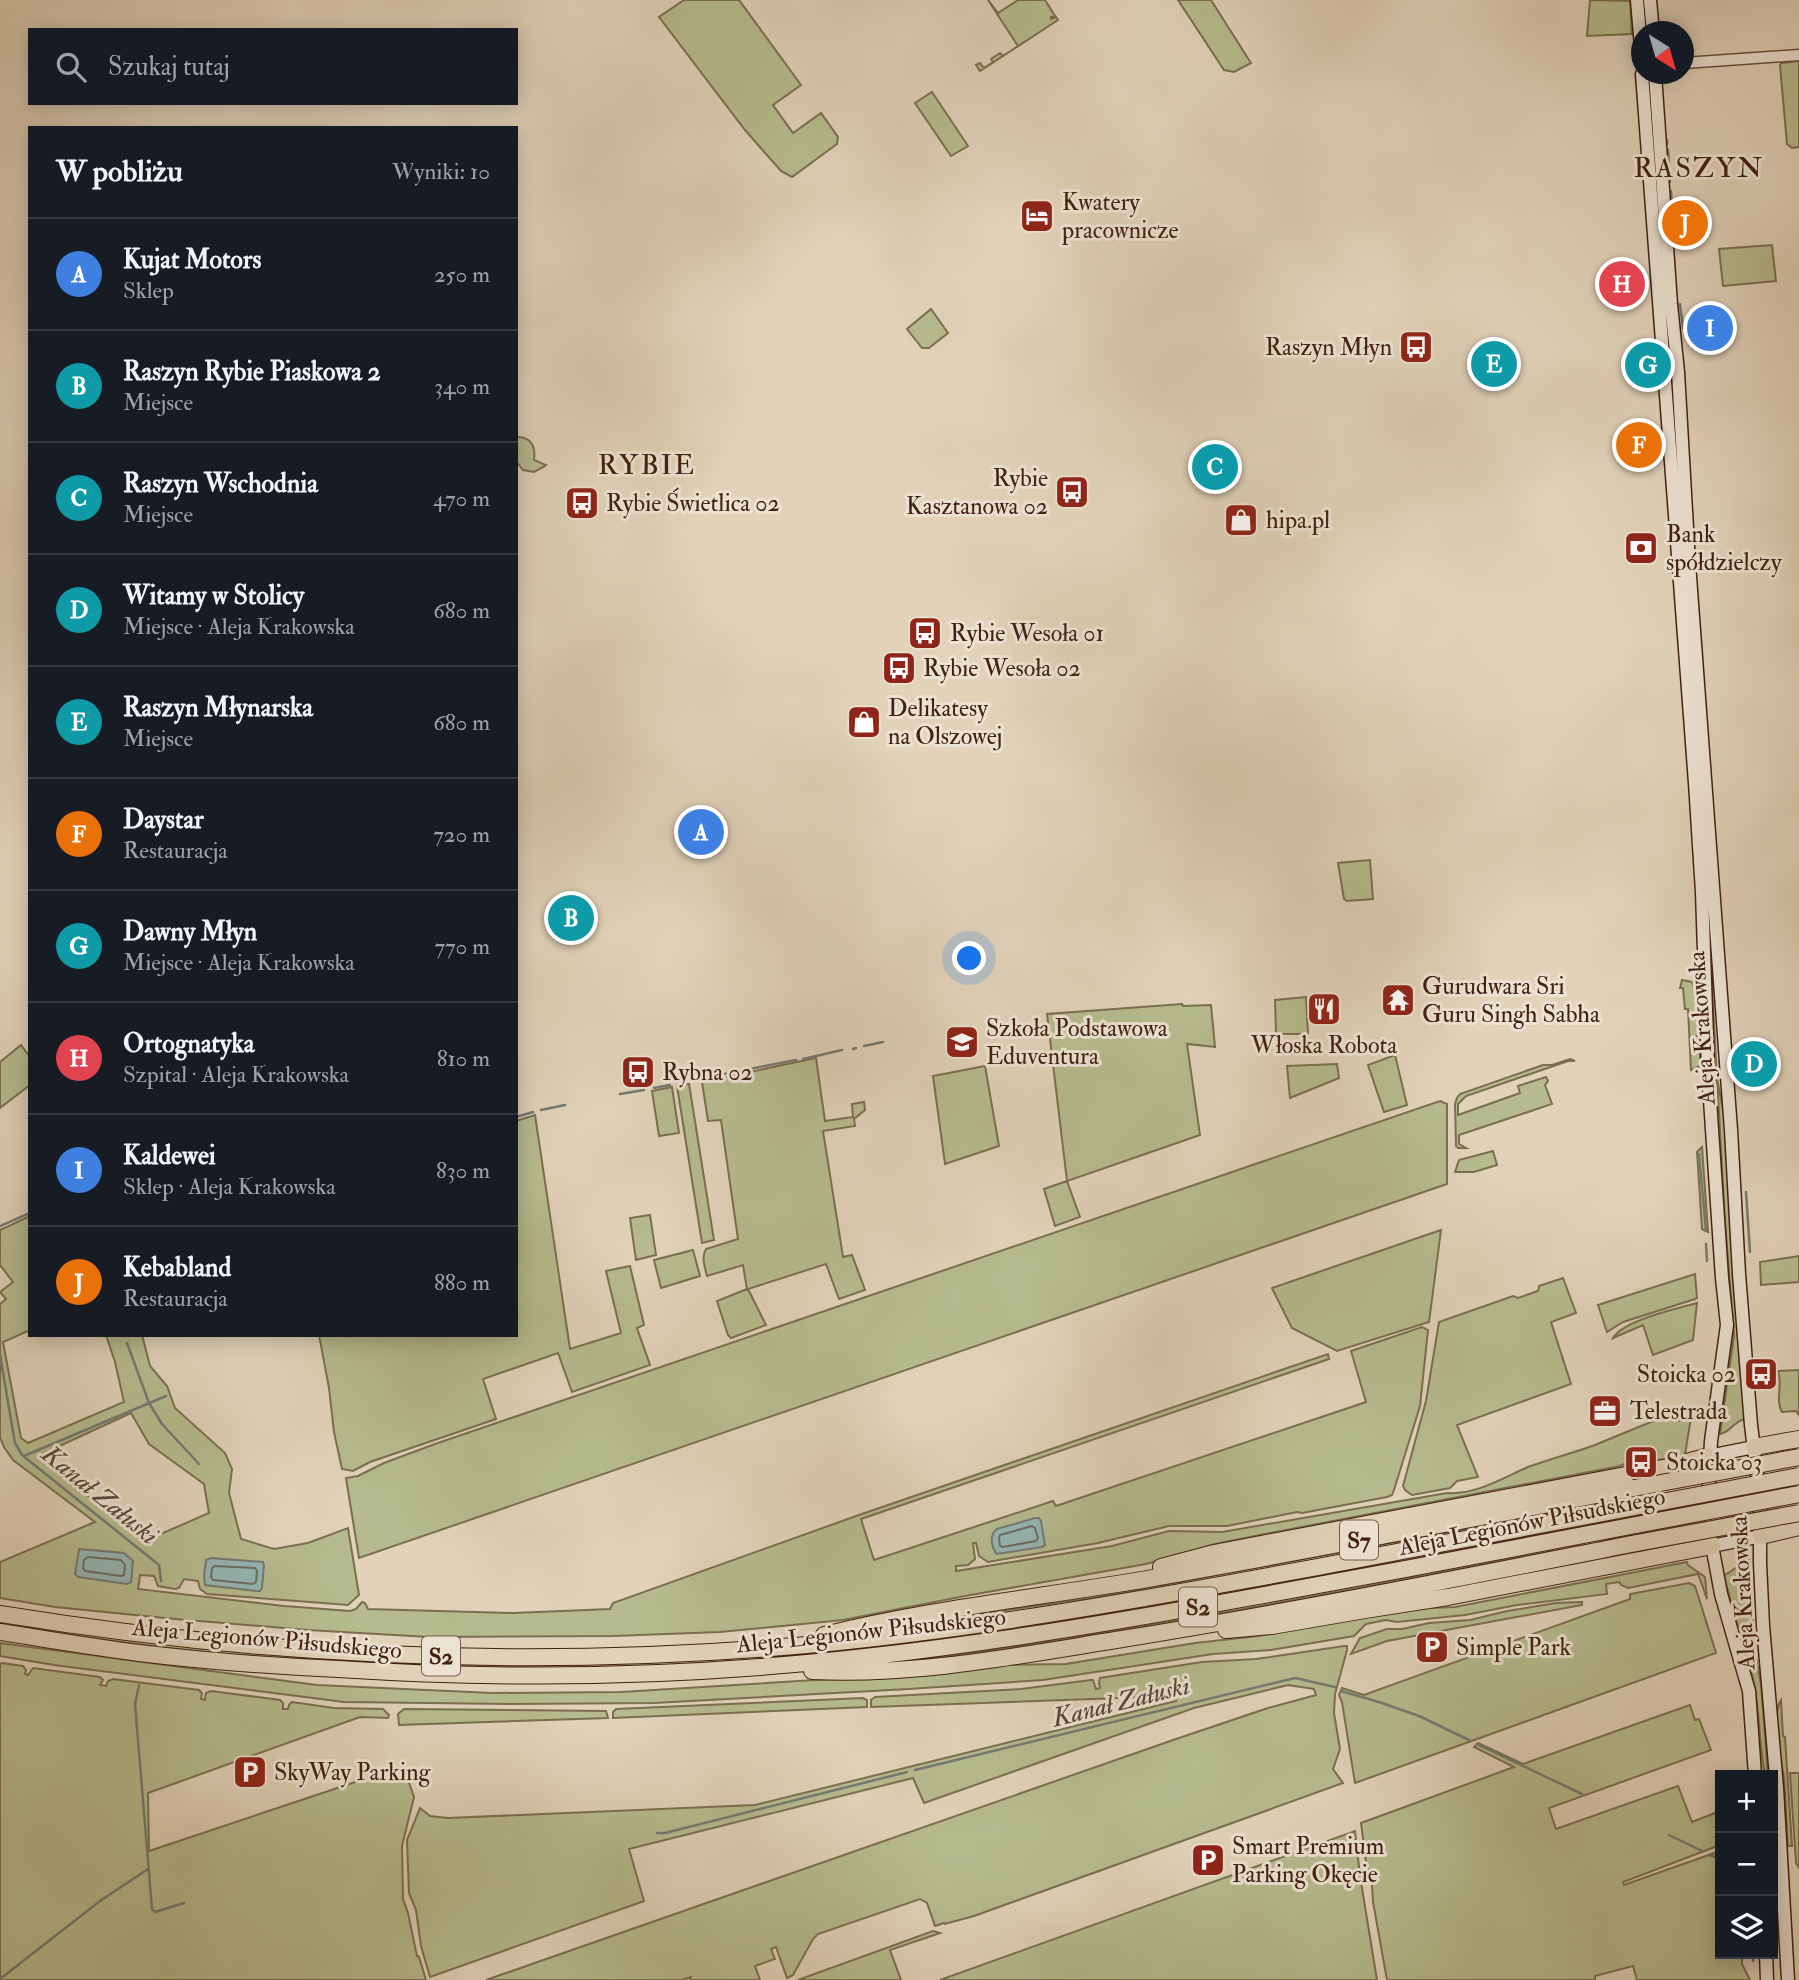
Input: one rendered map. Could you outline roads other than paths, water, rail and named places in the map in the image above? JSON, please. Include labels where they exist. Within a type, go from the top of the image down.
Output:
[{"type":"highway","points":[[1754,1447],[1799,1439]]},
{"type":"highway","points":[[1084,1590],[1214,1553],[1668,1467],[1709,1456]]},
{"type":"highway","name":"S7","points":[[774,1647],[911,1616],[1222,1566],[1799,1457]]},
{"type":"highway","name":"Aleja Legionów Piłsudskiego","points":[[0,1614],[109,1630],[255,1646],[388,1654],[477,1657],[589,1656],[774,1647],[932,1631],[1089,1608],[1799,1476]]},
{"type":"highway","name":"Aleja Legionów Piłsudskiego","points":[[0,1632],[168,1656],[261,1665],[384,1672],[601,1675],[757,1667],[869,1658],[995,1641],[1215,1604],[1799,1494]]},
{"type":"highway","name":"S7","points":[[757,1667],[835,1672],[925,1668],[1006,1658],[1363,1596],[1799,1513]]},
{"type":"highway","points":[[1760,1536],[1799,1527]]},
{"type":"highway","points":[[1164,1632],[1272,1626],[1448,1598],[1712,1546]]},
{"type":"main road","points":[[1637,0],[1639,21]]},
{"type":"main road","points":[[1650,0],[1652,21]]},
{"type":"main road","name":"Aleja Krakowska","points":[[1643,84],[1695,783],[1708,1070],[1727,1325],[1709,1456],[1708,1502],[1712,1546],[1721,1594],[1749,1691],[1755,1770]]},
{"type":"main road","name":"Aleja Krakowska","points":[[1656,84],[1678,372],[1739,1274],[1760,1498],[1763,1626],[1777,1788],[1788,1980]]},
{"type":"main road","points":[[1709,1456],[1754,1447]]},
{"type":"main road","points":[[1712,1546],[1760,1536]]},
{"type":"main road","points":[[1766,1959],[1767,1980]]},
{"type":"street","points":[[1694,62],[1799,55]]},
{"type":"water","points":[[1035,1518],[1041,1521],[1045,1545],[997,1554],[992,1541],[997,1529]]},
{"type":"water","points":[[79,1549],[124,1553],[133,1561],[131,1582],[127,1584],[78,1577],[75,1574]]},
{"type":"water","points":[[211,1558],[263,1562],[262,1588],[257,1591],[205,1585],[206,1560]]},
{"type":"waterway","points":[[1668,150],[1669,165]]},
{"type":"waterway","points":[[1669,171],[1670,182]]},
{"type":"waterway","points":[[1671,191],[1672,210]]},
{"type":"waterway","points":[[1674,228],[1675,244]]},
{"type":"waterway","points":[[1680,304],[1683,328]]},
{"type":"waterway","points":[[864,1046],[883,1042]]},
{"type":"waterway","points":[[803,1059],[842,1050]]},
{"type":"waterway","points":[[708,1077],[796,1060]]},
{"type":"waterway","points":[[695,1080],[703,1079]]},
{"type":"waterway","points":[[678,1084],[685,1082]]},
{"type":"waterway","points":[[654,1088],[670,1085]]},
{"type":"waterway","points":[[620,1094],[644,1090]]},
{"type":"waterway","points":[[541,1110],[565,1105]]},
{"type":"waterway","points":[[518,1116],[533,1112]]},
{"type":"waterway","points":[[1699,1154],[1706,1231]]},
{"type":"waterway","points":[[1746,1192],[1750,1252]]},
{"type":"waterway","points":[[0,1226],[28,1214]]},
{"type":"waterway","points":[[1706,1244],[1707,1261]]},
{"type":"waterway","points":[[127,1343],[149,1403],[162,1424],[199,1464]]},
{"type":"waterway","name":"Kanał Załuski","points":[[0,1355],[15,1443],[22,1455],[159,1565],[161,1581]]},
{"type":"waterway","points":[[24,1456],[166,1396]]},
{"type":"waterway","name":"Kanał Załuski","points":[[915,1770],[1295,1678],[1335,1687]]},
{"type":"waterway","name":"Kanał Załuski","points":[[139,1685],[135,1704],[152,1909],[155,1912],[184,1903]]},
{"type":"waterway","name":"Kanał Załuski","points":[[1341,1691],[1419,1716],[1469,1740]]},
{"type":"waterway","name":"Kanał Załuski","points":[[1479,1745],[1582,1794]]},
{"type":"waterway","name":"Kanał Załuski","points":[[657,1833],[907,1772]]},
{"type":"waterway","name":"Kanał Załuski","points":[[1669,1835],[1702,1851]]},
{"type":"waterway","name":"Kanał Załuski","points":[[1710,1855],[1715,1857]]},
{"type":"waterway","points":[[0,1979],[100,1901],[148,1869]]},
{"type":"place","name":"Kwatery pracownicze","points":[[1037,216]]},
{"type":"place","name":"Kebabland","points":[[1685,223]]},
{"type":"place","name":"Ortognatyka","points":[[1622,284]]},
{"type":"place","name":"Kaldewei","points":[[1710,328]]},
{"type":"place","name":"Raszyn Młyn","points":[[1416,347]]},
{"type":"place","name":"Raszyn Młynarska","points":[[1494,364]]},
{"type":"place","name":"Dawny Młyn","points":[[1648,365]]},
{"type":"place","name":"Daystar","points":[[1639,445]]},
{"type":"place","name":"Raszyn Wschodnia","points":[[1215,467]]},
{"type":"place","name":"Rybie Kasztanowa 02","points":[[1072,492]]},
{"type":"place","name":"Rybie Świetlica 02","points":[[582,503]]},
{"type":"place","name":"hipa.pl","points":[[1241,520]]},
{"type":"place","name":"Bank spółdzielczy","points":[[1641,548]]},
{"type":"place","name":"Rybie Wesoła 01","points":[[925,633]]},
{"type":"place","name":"Rybie Wesoła 02","points":[[899,668]]},
{"type":"place","name":"Delikatesy na Olszowej","points":[[864,722]]},
{"type":"place","name":"Kujat Motors","points":[[701,832]]},
{"type":"place","name":"Raszyn Rybie Piaskowa 2","points":[[571,918]]},
{"type":"place","name":"Gurudwara Sri Guru Singh Sabha","points":[[1398,1000]]},
{"type":"place","name":"Włoska Robota","points":[[1324,1009]]},
{"type":"place","name":"Szkoła Podstawowa Eduventura","points":[[962,1042]]},
{"type":"place","name":"Witamy w Stolicy","points":[[1754,1064]]},
{"type":"place","name":"Rybna 02","points":[[638,1072]]},
{"type":"place","name":"Stoicka 02","points":[[1761,1374]]},
{"type":"place","name":"Telestrada","points":[[1605,1411]]},
{"type":"place","name":"Stoicka 03","points":[[1641,1462]]},
{"type":"place","name":"Simple Park","points":[[1432,1647]]},
{"type":"place","name":"SkyWay Parking","points":[[250,1772]]},
{"type":"place","name":"Smart Premium Parking Okęcie","points":[[1208,1860]]},
{"type":"district","name":"RASZYN","points":[[1699,168]]},
{"type":"district","name":"RYBIE","points":[[647,465]]}]
